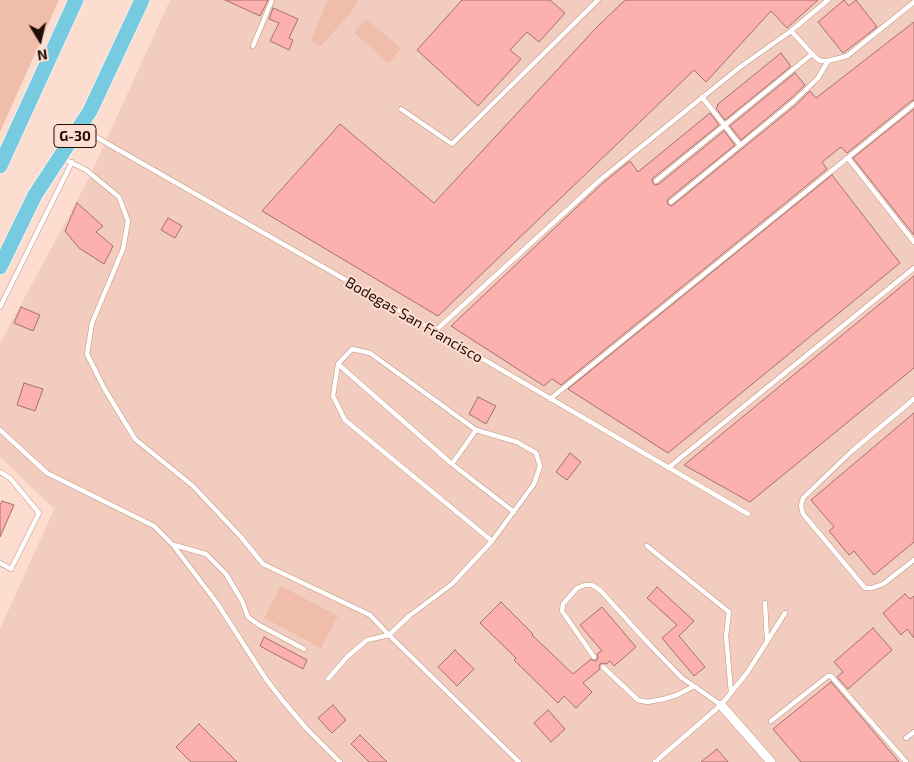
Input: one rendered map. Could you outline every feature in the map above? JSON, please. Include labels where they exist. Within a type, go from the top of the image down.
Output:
[{"type":"main road","points":[[0,166],[76,0]]},
{"type":"main road","name":"G-30","points":[[0,267],[42,183],[66,160],[142,0]]},
{"type":"street","points":[[721,705],[771,762]]},
{"type":"lane","points":[[253,46],[272,0]]},
{"type":"lane","points":[[401,109],[452,144],[598,0]]},
{"type":"lane","points":[[435,332],[600,180],[740,67],[791,31],[828,0]]},
{"type":"lane","points":[[791,31],[816,58],[828,61],[847,56],[914,2]]},
{"type":"lane","points":[[656,181],[812,54]]},
{"type":"lane","points":[[671,202],[793,102],[818,78],[828,61]]},
{"type":"lane","points":[[702,97],[740,146]]},
{"type":"lane","points":[[550,399],[914,104]]},
{"type":"lane","name":"Bodegas San Francisco","points":[[80,128],[748,514]]},
{"type":"lane","points":[[848,158],[914,242]]},
{"type":"lane","points":[[0,307],[66,160],[86,170],[119,197],[128,221],[123,249],[92,323],[87,354],[104,388],[135,439],[193,486],[242,537],[263,564],[370,615],[519,762]]},
{"type":"lane","points":[[668,468],[914,268]]},
{"type":"lane","points":[[328,679],[348,656],[367,640],[389,635],[409,616],[452,584],[492,541],[514,512],[534,484],[540,466],[536,453],[518,442],[476,430],[370,353],[352,348],[338,364],[332,396],[345,420],[492,541]]},
{"type":"lane","points":[[338,364],[452,464],[514,512]]},
{"type":"lane","points":[[914,399],[852,451],[803,498],[801,506],[803,514],[865,588],[872,588],[883,584],[914,560]]},
{"type":"lane","points":[[0,430],[47,472],[154,526],[173,545],[196,573],[266,679],[283,701],[306,728],[340,762]]},
{"type":"lane","points":[[452,464],[476,430]]},
{"type":"lane","points":[[0,472],[10,478],[39,513],[11,569],[0,563]]},
{"type":"lane","points":[[173,545],[206,554],[226,574],[242,601],[248,617],[304,649]]},
{"type":"lane","points":[[647,546],[728,612],[726,636],[731,692]]},
{"type":"lane","points":[[594,657],[562,611],[563,604],[578,588],[585,585],[592,585],[600,590],[682,678],[721,705]]},
{"type":"lane","points":[[765,604],[767,641]]},
{"type":"lane","points":[[655,762],[721,705],[747,673],[785,613]]},
{"type":"lane","points":[[603,667],[638,700],[647,702],[677,695],[694,686]]},
{"type":"lane","points":[[771,721],[828,676],[831,676],[906,762]]},
{"type":"lane","points":[[906,738],[914,732]]},
{"type":"shaded area","points":[[0,0],[59,0],[0,132]]},
{"type":"shaded area","points":[[170,0],[914,0],[914,762],[0,762],[0,629],[54,509],[0,457],[0,343],[89,178]]},
{"type":"shaded area","points":[[328,0],[359,0],[349,15],[321,46],[313,42],[312,38]]},
{"type":"shaded area","points":[[366,19],[401,48],[389,63],[354,33]]},
{"type":"shaded area","points":[[281,586],[338,616],[321,648],[264,618]]},
{"type":"building","points":[[225,0],[268,0],[260,16]]},
{"type":"building","points":[[462,0],[550,0],[565,13],[539,42],[527,32],[510,50],[521,59],[478,106],[417,50]]},
{"type":"building","points":[[625,0],[818,0],[787,28],[771,11],[706,82],[694,70],[438,316],[262,211],[340,124],[434,203],[596,28]]},
{"type":"building","points":[[844,0],[849,6],[856,0],[877,27],[843,53],[818,22]]},
{"type":"building","points":[[273,8],[298,19],[289,38],[293,40],[289,50],[270,41],[279,23],[269,19]]},
{"type":"building","points":[[914,22],[914,100],[847,153],[841,147],[822,162],[827,169],[561,385],[552,379],[544,386],[451,326],[603,183],[630,161],[638,172],[710,113],[719,125],[653,178],[653,183],[655,185],[659,184],[724,131],[735,145],[668,199],[668,204],[670,206],[673,205],[796,105],[810,91],[816,98]]},
{"type":"building","points":[[781,53],[790,67],[725,120],[716,108],[717,105]]},
{"type":"building","points":[[795,73],[805,85],[741,140],[730,126]]},
{"type":"building","points":[[914,109],[914,235],[853,158]]},
{"type":"building","points":[[832,175],[900,263],[668,453],[568,389]]},
{"type":"building","points":[[77,203],[103,226],[96,232],[113,246],[104,264],[79,248],[65,231]]},
{"type":"building","points":[[168,218],[182,226],[175,238],[161,230]]},
{"type":"building","points":[[914,276],[914,368],[750,502],[684,465]]},
{"type":"building","points":[[21,307],[40,315],[33,331],[14,323]]},
{"type":"building","points":[[24,383],[43,389],[35,411],[17,405]]},
{"type":"building","points":[[478,397],[496,406],[486,424],[469,414]]},
{"type":"building","points":[[914,413],[914,542],[874,575],[854,551],[849,555],[829,531],[834,527],[811,500]]},
{"type":"building","points":[[570,453],[581,462],[567,480],[556,472]]},
{"type":"building","points":[[2,501],[14,505],[0,537],[0,505]]},
{"type":"building","points":[[657,587],[694,621],[679,636],[705,667],[694,676],[662,638],[677,625],[647,598]]},
{"type":"building","points":[[905,594],[910,599],[914,596],[914,638],[907,629],[901,635],[883,613]]},
{"type":"building","points":[[501,602],[573,674],[591,659],[597,660],[597,654],[602,651],[580,625],[602,607],[636,647],[614,666],[610,661],[606,664],[600,664],[600,669],[583,683],[592,692],[576,708],[564,696],[558,703],[480,623]]},
{"type":"building","points":[[873,628],[892,650],[848,689],[837,677],[843,672],[834,662]]},
{"type":"building","points":[[264,637],[307,660],[303,669],[260,646]]},
{"type":"building","points":[[455,650],[474,669],[457,686],[438,667]]},
{"type":"building","points":[[831,682],[899,762],[801,762],[773,729]]},
{"type":"building","points":[[333,705],[346,720],[332,733],[318,718]]},
{"type":"building","points":[[548,710],[565,729],[551,742],[534,723]]},
{"type":"building","points":[[199,724],[237,762],[191,762],[176,747]]},
{"type":"building","points":[[360,735],[387,762],[369,762],[351,744]]},
{"type":"building","points":[[717,749],[728,762],[701,762]]}]
